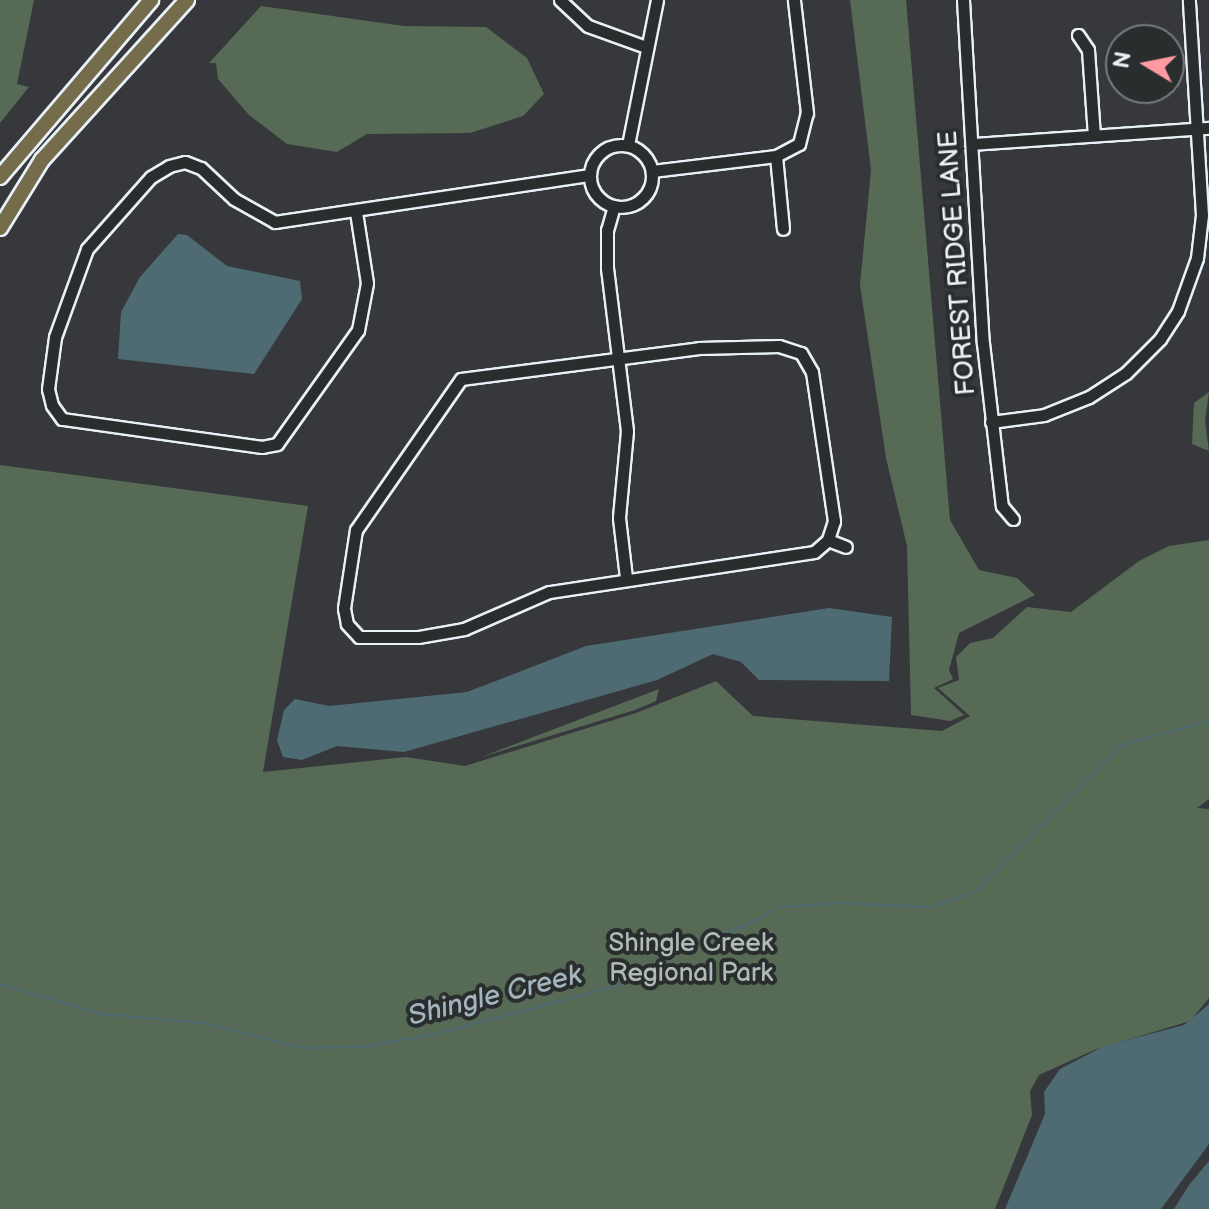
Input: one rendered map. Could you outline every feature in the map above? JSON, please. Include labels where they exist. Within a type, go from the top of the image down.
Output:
[{"type":"main road","points":[[0,177],[151,0]]},
{"type":"main road","points":[[0,228],[42,160],[187,0]]},
{"type":"street","points":[[560,0],[588,26],[646,47]]},
{"type":"street","points":[[628,145],[657,0]]},
{"type":"street","points":[[652,171],[776,156],[799,144],[806,130],[794,0]]},
{"type":"street","name":"FOREST RIDGE LANE","points":[[963,0],[991,422],[1002,506],[1013,519]]},
{"type":"street","points":[[991,422],[1044,415],[1089,397],[1126,373],[1160,339],[1178,311],[1197,258],[1202,215],[1203,128],[1189,0]]},
{"type":"street","points":[[1078,35],[1088,50],[1094,135]]},
{"type":"street","points":[[972,144],[1203,128]]},
{"type":"street","points":[[628,145],[645,156],[652,171],[651,186],[640,201],[614,206],[596,195],[590,175],[604,150],[628,145]]},
{"type":"street","points":[[776,156],[783,229]]},
{"type":"street","points":[[356,212],[367,283],[358,330],[277,444],[262,447],[62,419],[52,405],[48,389],[55,337],[66,295],[87,249],[151,177],[169,166],[193,165],[255,214],[275,222],[590,175]]},
{"type":"street","points":[[614,206],[607,230],[607,268],[627,431],[619,518],[626,578]]},
{"type":"street","points":[[779,346],[801,353],[812,372],[834,521],[828,540],[814,552],[549,592],[464,629],[418,637],[359,637],[347,624],[344,608],[356,530],[461,379],[620,356],[779,346]]},
{"type":"street","points":[[828,540],[846,547]]},
{"type":"green space","points":[[0,0],[34,0],[17,84],[29,87],[0,123]]},
{"type":"green space","points":[[850,0],[906,0],[950,520],[979,570],[1017,578],[1035,595],[959,633],[949,670],[953,679],[934,688],[964,715],[950,721],[911,715],[907,546],[886,458],[860,285],[871,170]]},
{"type":"green space","points":[[261,6],[404,26],[486,27],[527,58],[544,94],[523,116],[470,133],[367,134],[337,152],[287,144],[249,115],[218,79],[216,63],[209,63]]},
{"type":"green space","points":[[1209,392],[1205,421],[1209,451],[1192,444],[1194,403]]},
{"type":"green space","name":"Shingle Creek Regional Park","points":[[0,465],[308,506],[263,772],[406,757],[465,766],[636,713],[716,681],[753,716],[942,731],[970,716],[938,688],[959,680],[956,657],[970,643],[993,638],[1027,607],[1071,612],[1139,561],[1169,546],[1209,540],[1209,799],[1197,808],[1209,809],[1209,998],[1190,1021],[1094,1050],[1039,1075],[1030,1091],[1032,1115],[995,1209],[0,1209]]},
{"type":"green space","points":[[659,689],[656,701],[635,710],[481,757]]},
{"type":"water","points":[[178,234],[187,235],[227,266],[300,281],[302,299],[254,374],[118,359],[121,312],[140,277]]},
{"type":"water","points":[[829,608],[892,617],[889,681],[759,680],[741,662],[713,654],[657,680],[404,752],[337,746],[302,760],[283,757],[277,740],[284,710],[295,699],[329,706],[467,692],[586,646]]},
{"type":"water","points":[[1209,1004],[1209,1144],[1161,1209],[1005,1209],[1045,1114],[1044,1092],[1060,1069],[1104,1046],[1184,1025]]},
{"type":"water","points":[[1209,1161],[1209,1209],[1174,1209],[1189,1185]]},
{"type":"waterway","name":"Shingle Creek","points":[[0,984],[102,1014],[204,1023],[303,1048],[363,1047],[436,1034],[632,982],[690,945],[744,926],[780,907],[840,903],[931,907],[975,892],[1121,745],[1209,721]]}]
